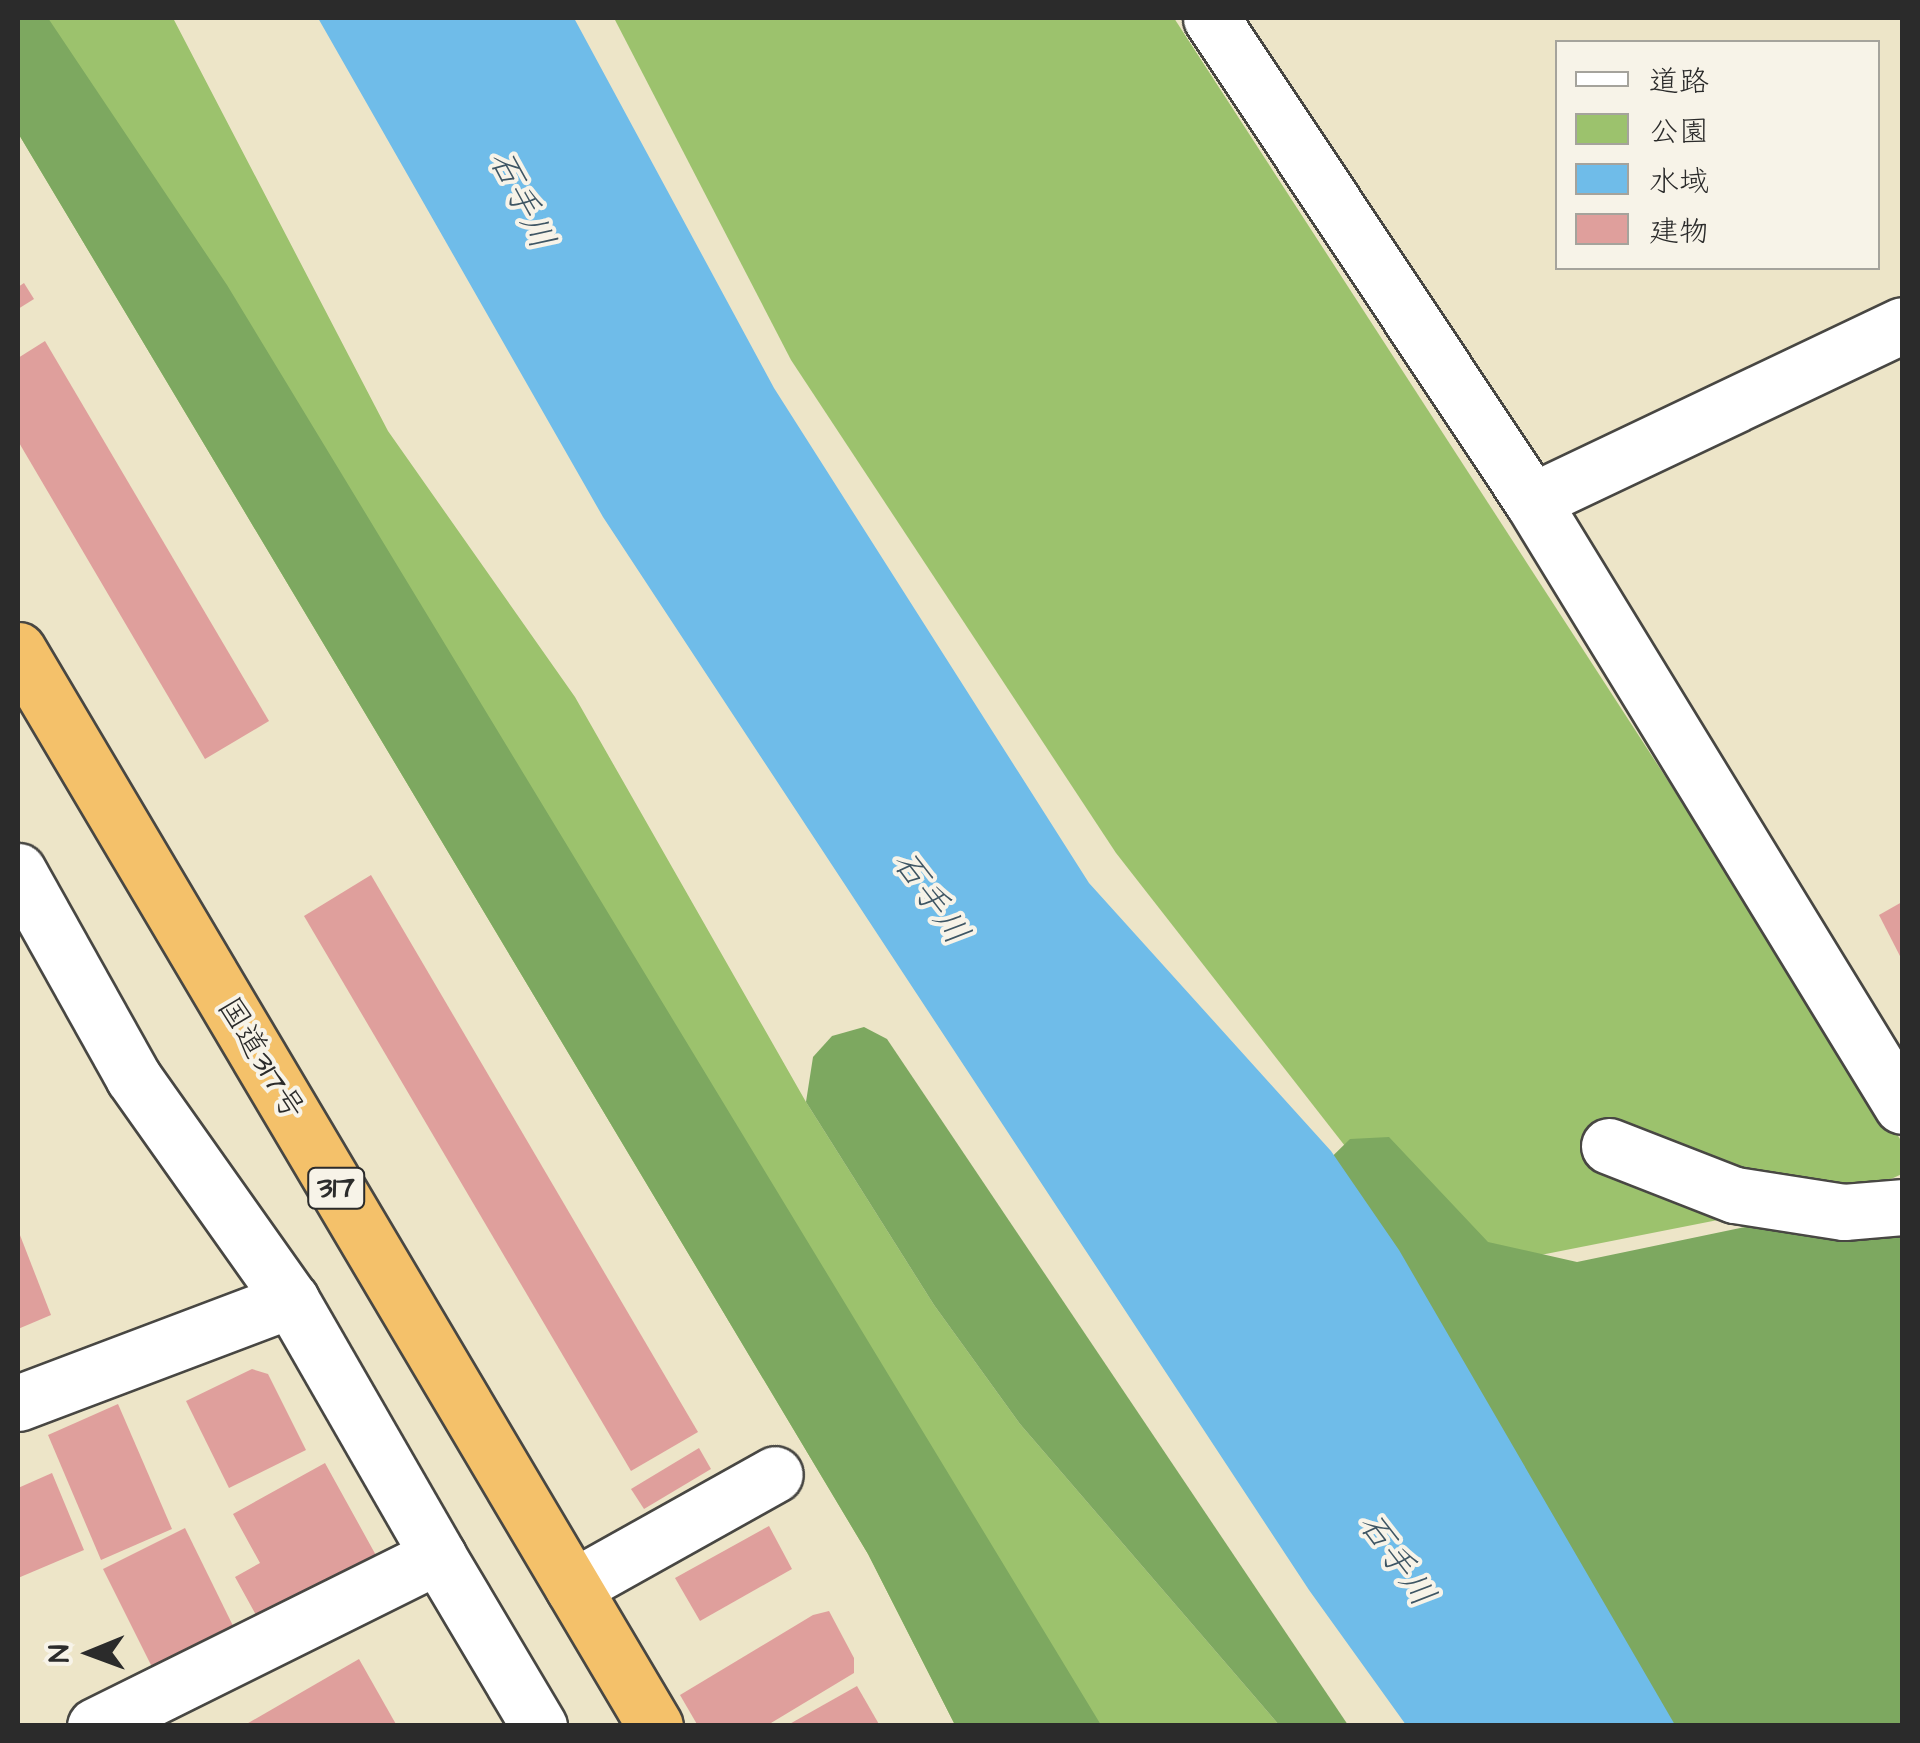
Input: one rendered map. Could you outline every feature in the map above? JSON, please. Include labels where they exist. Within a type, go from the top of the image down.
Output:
[{"type":"highway","name":"国道317号","points":[[20,660],[655,1726]]},
{"type":"street","points":[[1211,18],[1532,500],[1902,1106]]},
{"type":"street","points":[[1532,500],[1902,326]]},
{"type":"street","points":[[18,871],[134,1077],[291,1300],[539,1726]]},
{"type":"street","points":[[1609,1146],[1735,1195],[1844,1212],[1902,1207]]},
{"type":"street","points":[[18,1403],[291,1300]]},
{"type":"street","points":[[573,1588],[775,1474]]},
{"type":"street","points":[[95,1726],[438,1556]]},
{"type":"green space","points":[[18,18],[173,18],[388,431],[575,697],[806,1102],[934,1305],[1020,1424],[1279,1725],[955,1725],[868,1554],[18,133]]},
{"type":"green space","points":[[18,18],[48,18],[227,285],[1101,1725],[955,1725],[868,1554],[18,133]]},
{"type":"green space","points":[[614,18],[1174,18],[1902,1142],[1902,1174],[1864,1191],[1445,1274],[1116,853],[791,360]]},
{"type":"green space","points":[[864,1027],[887,1039],[1348,1725],[1279,1725],[1020,1424],[934,1305],[806,1102],[813,1057],[832,1036]]},
{"type":"green space","points":[[1389,1137],[1488,1242],[1577,1262],[1769,1222],[1902,1233],[1902,1725],[1580,1725],[1300,1188],[1350,1139]]},
{"type":"water","name":"石手川","points":[[318,18],[574,18],[774,388],[1089,883],[1331,1151],[1399,1250],[1675,1725],[1406,1725],[1309,1590],[603,517]]},
{"type":"building","points":[[24,283],[34,299],[18,309],[18,287]]},
{"type":"building","points":[[45,341],[269,721],[205,759],[18,441],[18,358]]},
{"type":"building","points":[[371,875],[698,1432],[631,1471],[304,916]]},
{"type":"building","points":[[1902,902],[1902,960],[1879,915]]},
{"type":"building","points":[[18,1230],[51,1315],[18,1329]]},
{"type":"building","points":[[252,1369],[268,1374],[306,1450],[229,1488],[186,1401]]},
{"type":"building","points":[[118,1404],[172,1529],[101,1560],[48,1435]]},
{"type":"building","points":[[699,1448],[711,1469],[644,1509],[631,1489]]},
{"type":"building","points":[[325,1463],[383,1568],[284,1622],[275,1604],[256,1615],[235,1577],[260,1563],[233,1514]]},
{"type":"building","points":[[52,1473],[84,1550],[18,1578],[18,1488]]},
{"type":"building","points":[[769,1526],[792,1569],[700,1621],[675,1578]]},
{"type":"building","points":[[185,1528],[238,1636],[156,1675],[103,1569]]},
{"type":"building","points":[[829,1611],[854,1658],[854,1673],[766,1726],[698,1726],[680,1695],[813,1615]]},
{"type":"building","points":[[359,1659],[397,1726],[243,1726]]},
{"type":"building","points":[[857,1686],[880,1726],[786,1726]]}]
